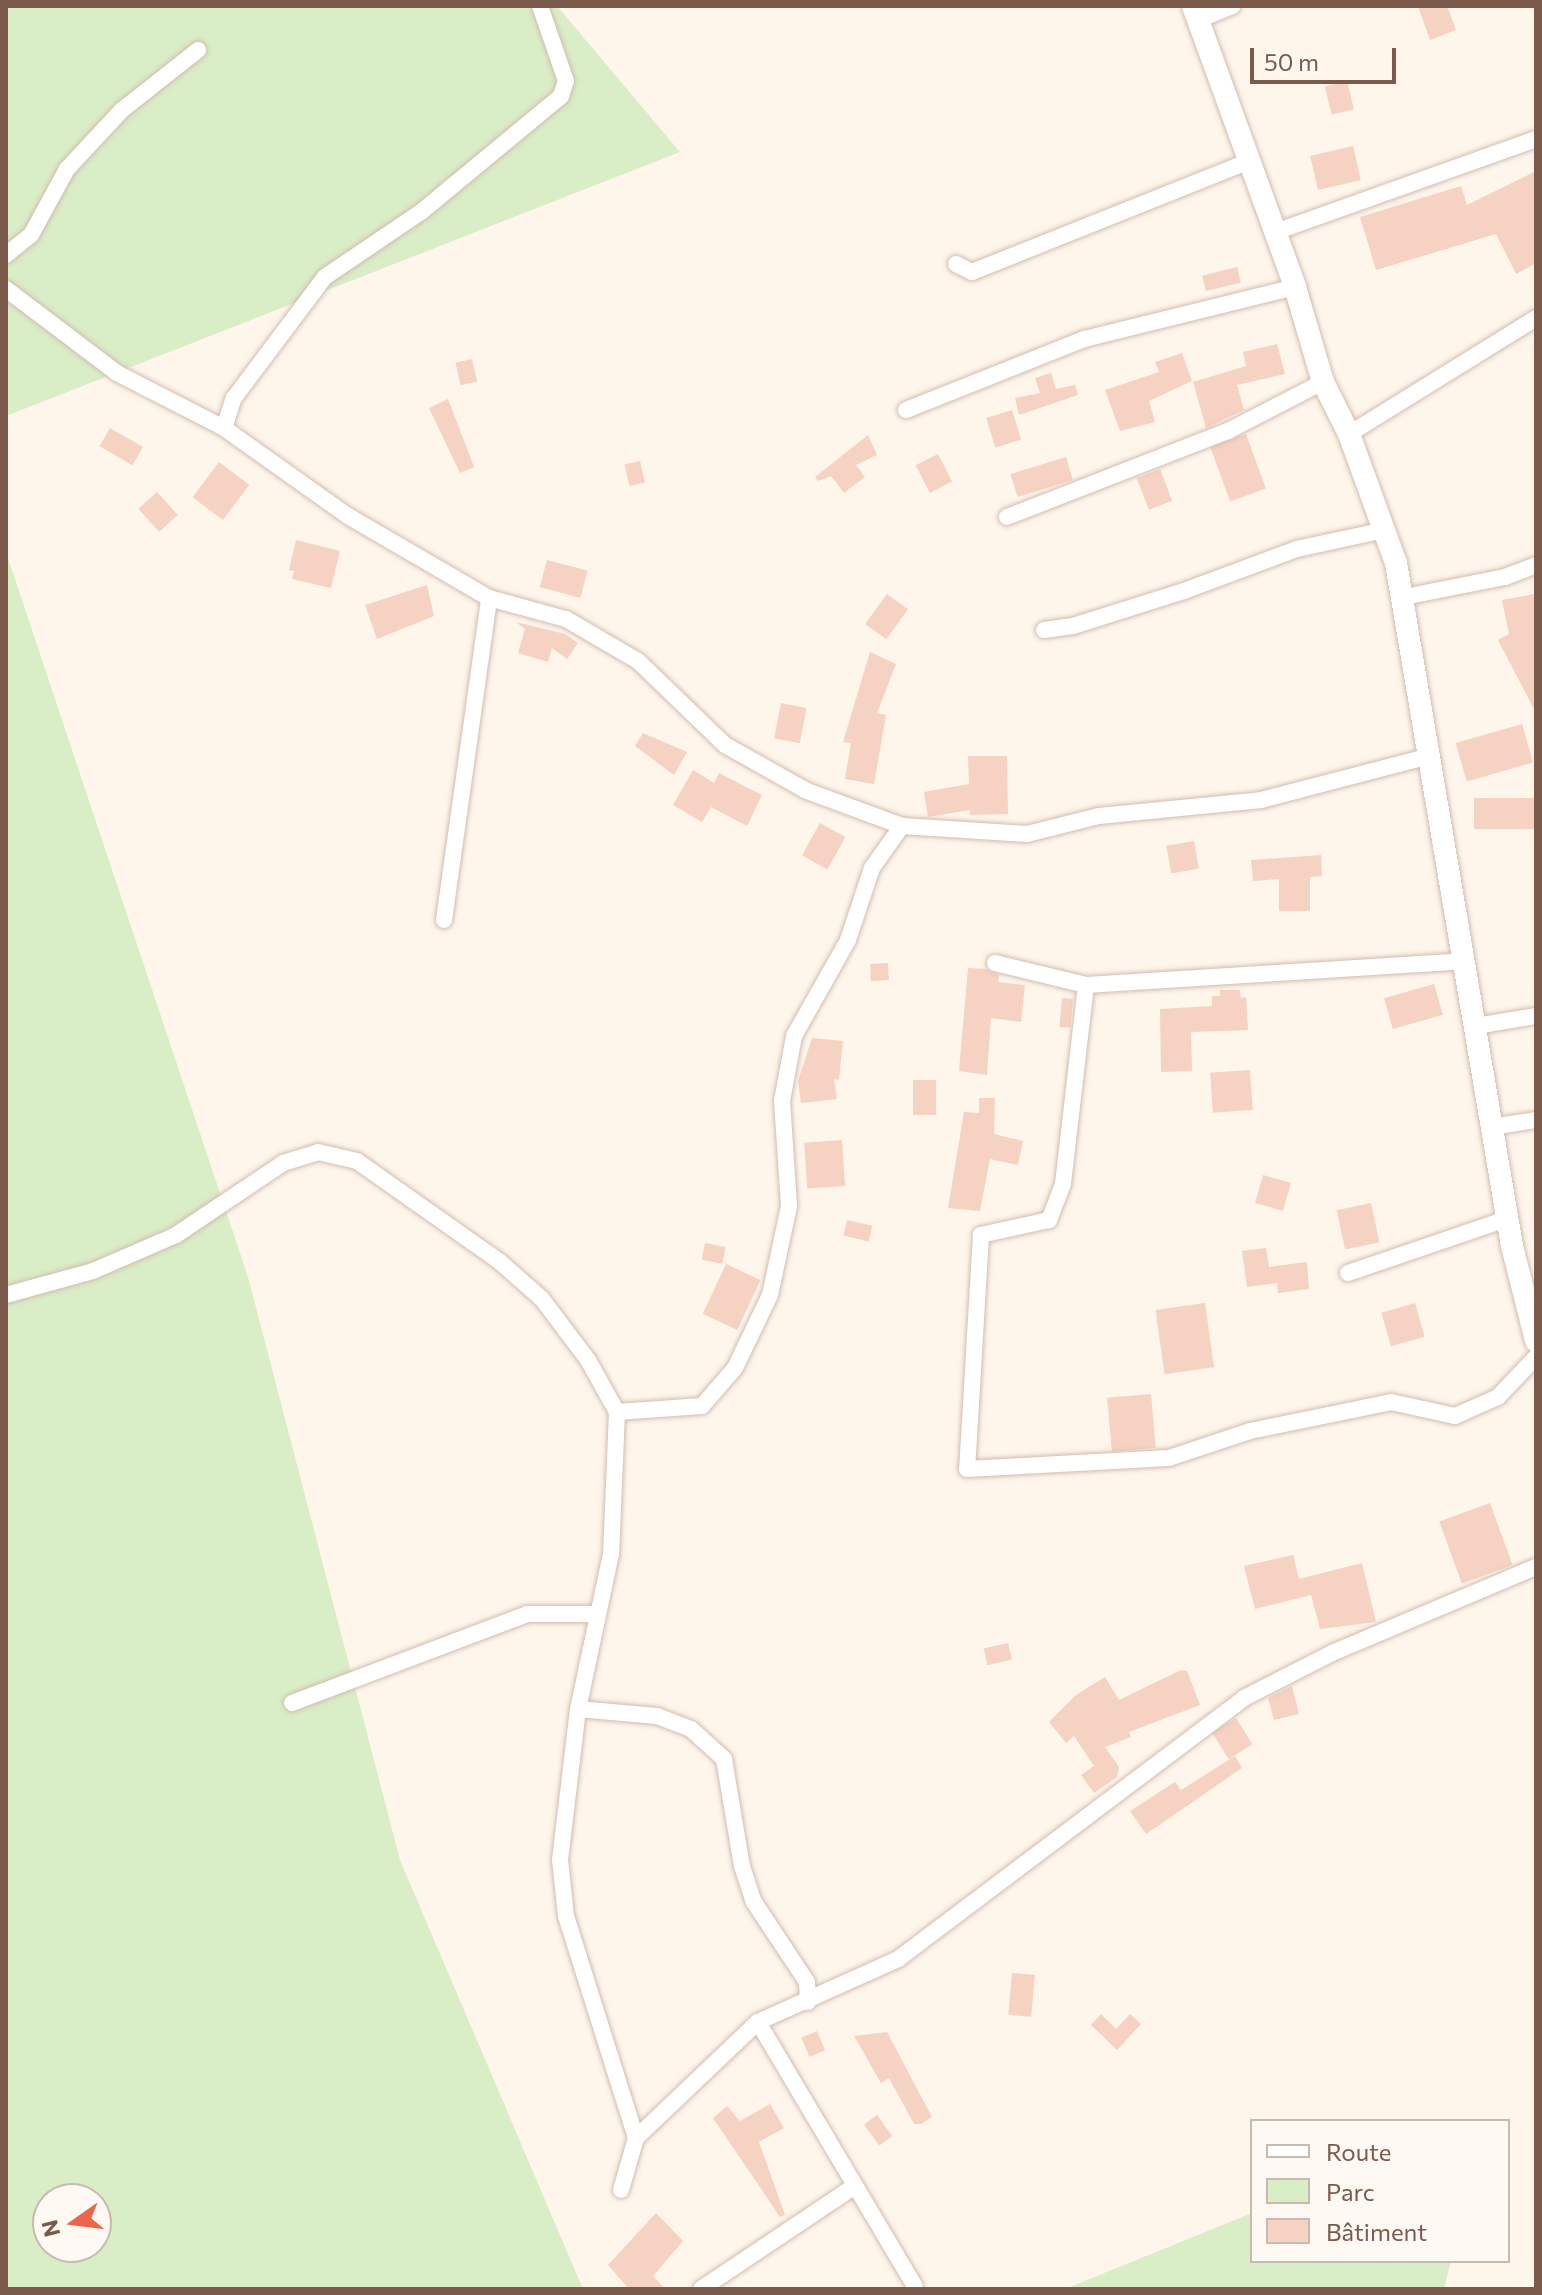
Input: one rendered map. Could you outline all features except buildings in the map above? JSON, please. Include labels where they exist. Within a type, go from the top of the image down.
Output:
[{"type":"street","points":[[224,428],[234,398],[325,277],[421,212],[561,96],[566,81],[540,6]]},
{"type":"street","points":[[1232,6],[1196,13],[1295,287],[1323,382],[1349,434],[1385,530],[1404,597],[1507,1219],[1536,1341]]},
{"type":"street","points":[[6,255],[31,235],[67,169],[122,110],[198,50]]},
{"type":"street","points":[[1275,232],[1536,139]]},
{"type":"street","points":[[956,264],[972,272],[1249,161]]},
{"type":"street","points":[[906,410],[1084,339],[1295,287]]},
{"type":"street","points":[[6,289],[117,373],[224,428],[348,516],[489,598],[566,619],[656,674],[672,700],[725,745],[807,791],[902,826],[1027,834],[1099,816],[1261,800],[1430,756]]},
{"type":"street","points":[[1349,434],[1536,318]]},
{"type":"street","points":[[1007,517],[1228,431],[1323,382]]},
{"type":"street","points":[[1044,630],[1073,626],[1184,591],[1297,549],[1385,530]]},
{"type":"street","points":[[1404,597],[1505,577],[1536,565]]},
{"type":"street","points":[[444,920],[489,598]]},
{"type":"street","points":[[617,1412],[702,1406],[735,1368],[747,1344],[770,1295],[789,1206],[782,1101],[794,1036],[848,940],[872,868],[902,826]]},
{"type":"street","points":[[995,963],[1086,985],[1463,961]]},
{"type":"street","points":[[1086,985],[1063,1184],[1049,1220],[981,1235],[967,1469],[1169,1458],[1250,1431],[1391,1402],[1455,1416],[1498,1397],[1536,1357]]},
{"type":"street","points":[[1476,1026],[1536,1016]]},
{"type":"street","points":[[1492,1127],[1536,1120]]},
{"type":"street","points":[[6,1295],[93,1271],[176,1235],[283,1163],[318,1152],[357,1161],[499,1261],[542,1299],[588,1360],[617,1412],[611,1554],[578,1709],[560,1860],[566,1916],[636,2138]]},
{"type":"street","points":[[1348,1273],[1507,1219]]},
{"type":"street","points":[[621,2190],[636,2138],[758,2022],[898,1959],[1244,1698],[1332,1653],[1536,1567]]},
{"type":"street","points":[[292,1703],[527,1614],[598,1614]]},
{"type":"street","points":[[578,1709],[657,1716],[703,1737],[724,1759],[750,1890],[768,1927],[807,1982],[808,2002]]},
{"type":"street","points":[[758,2022],[852,2188],[915,2286]]},
{"type":"street","points":[[701,2289],[852,2188]]},
{"type":"green space","points":[[6,6],[557,6],[680,152],[6,416]]},
{"type":"green space","points":[[6,552],[248,1277],[400,1860],[583,2289],[6,2289]]},
{"type":"green space","points":[[1250,2214],[1250,2263],[1450,2263],[1444,2289],[1065,2289]]}]
